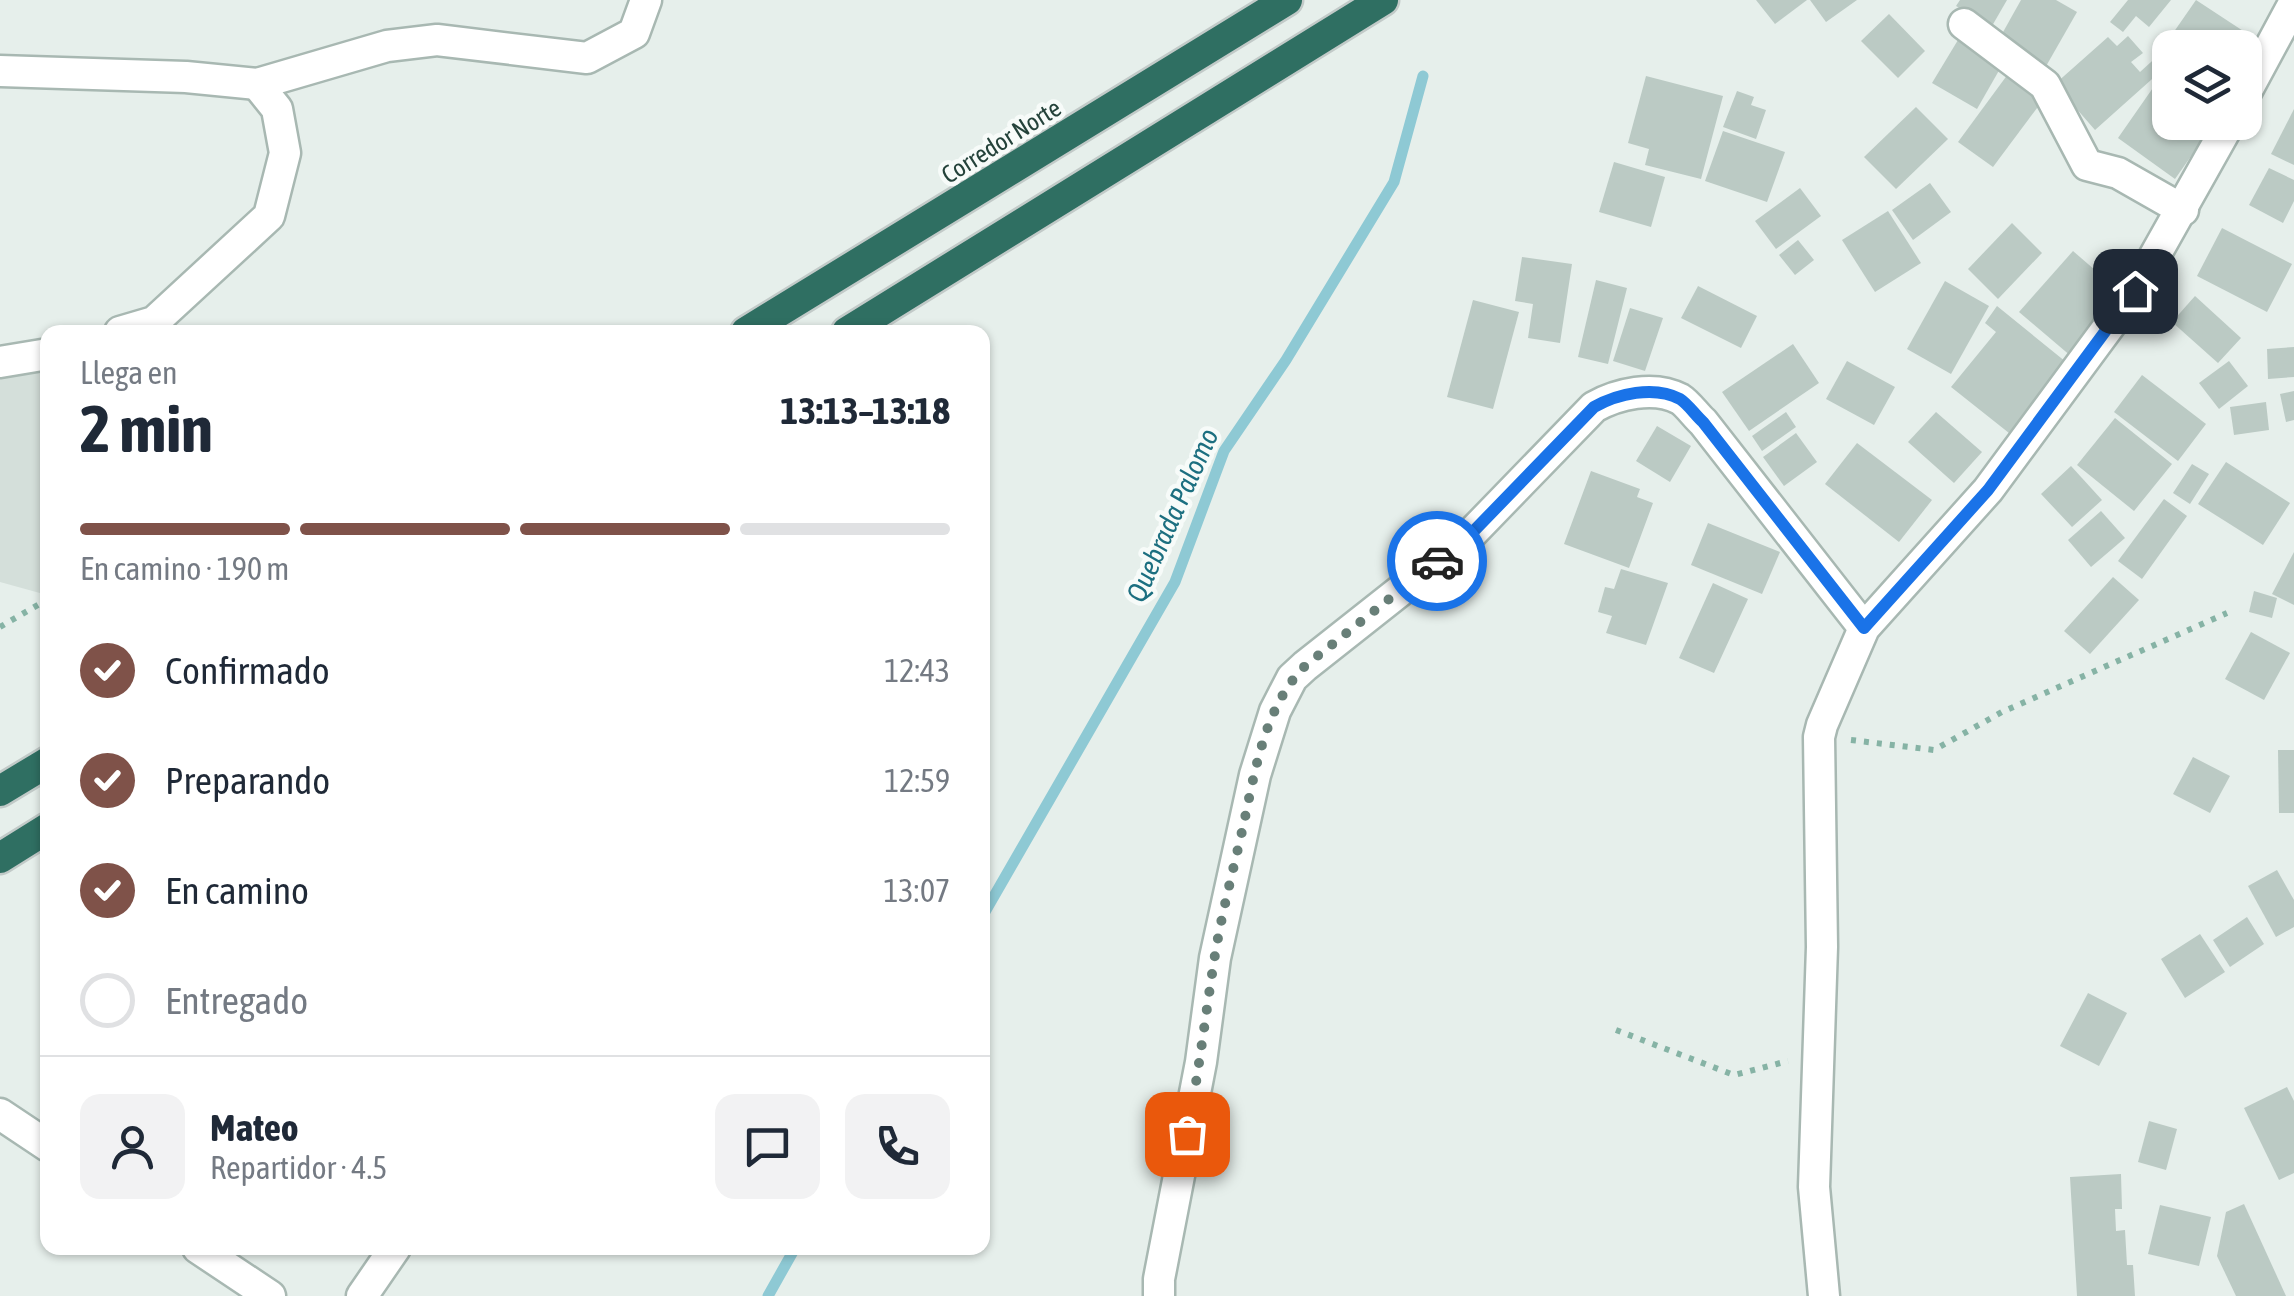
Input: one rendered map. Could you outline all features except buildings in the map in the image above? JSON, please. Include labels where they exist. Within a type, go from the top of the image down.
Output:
[{"type":"highway","name":"Corredor Norte","points":[[757,325],[1287,0]]},
{"type":"highway","points":[[858,325],[1384,0]]},
{"type":"highway","points":[[0,791],[40,767]]},
{"type":"highway","points":[[0,858],[40,833]]},
{"type":"street","points":[[0,71],[186,77],[257,84],[386,46],[437,40],[586,58],[634,33],[646,0]]},
{"type":"street","points":[[2262,62],[2294,3]]},
{"type":"street","points":[[1964,24],[2045,85],[2087,165],[2118,173],[2184,210]]},
{"type":"street","points":[[144,325],[154,322],[269,216],[285,153],[278,109],[257,84]]},
{"type":"street","points":[[1824,1296],[1814,1187],[1822,948],[1820,737],[1864,628],[1988,490],[2135,291],[2221,140]]},
{"type":"street","points":[[0,362],[40,355]]},
{"type":"street","points":[[1159,1296],[1158,1279],[1201,1062],[1214,958],[1254,775],[1274,710],[1292,678],[1467,538],[1594,407],[1614,396],[1634,394],[1653,393],[1680,399],[1703,422],[1864,628]]},
{"type":"street","points":[[0,1114],[40,1141]]},
{"type":"street","points":[[208,1255],[270,1296]]},
{"type":"street","points":[[362,1296],[390,1255]]},
{"type":"path","points":[[0,627],[40,604]]},
{"type":"path","points":[[1820,737],[1934,750],[2002,712],[2227,613]]},
{"type":"path","points":[[1616,1030],[1734,1075],[1819,1054]]},
{"type":"shaded area","points":[[40,368],[40,593],[0,582],[0,377]]},
{"type":"waterway","name":"Quebrada Palomo","points":[[990,903],[1175,582],[1224,451],[1286,360],[1394,182],[1423,76]]},
{"type":"waterway","name":"Quebrada Palomo","points":[[768,1296],[791,1255]]},
{"type":"way so far","points":[[1187,1134],[1214,958],[1254,775],[1274,710],[1292,678],[1305,666],[1437,561]]},
{"type":"route","points":[[1437,561],[1467,538],[1594,407],[1614,396],[1653,393],[1680,399],[1703,422],[1864,628],[1988,490],[2135,291]]}]
